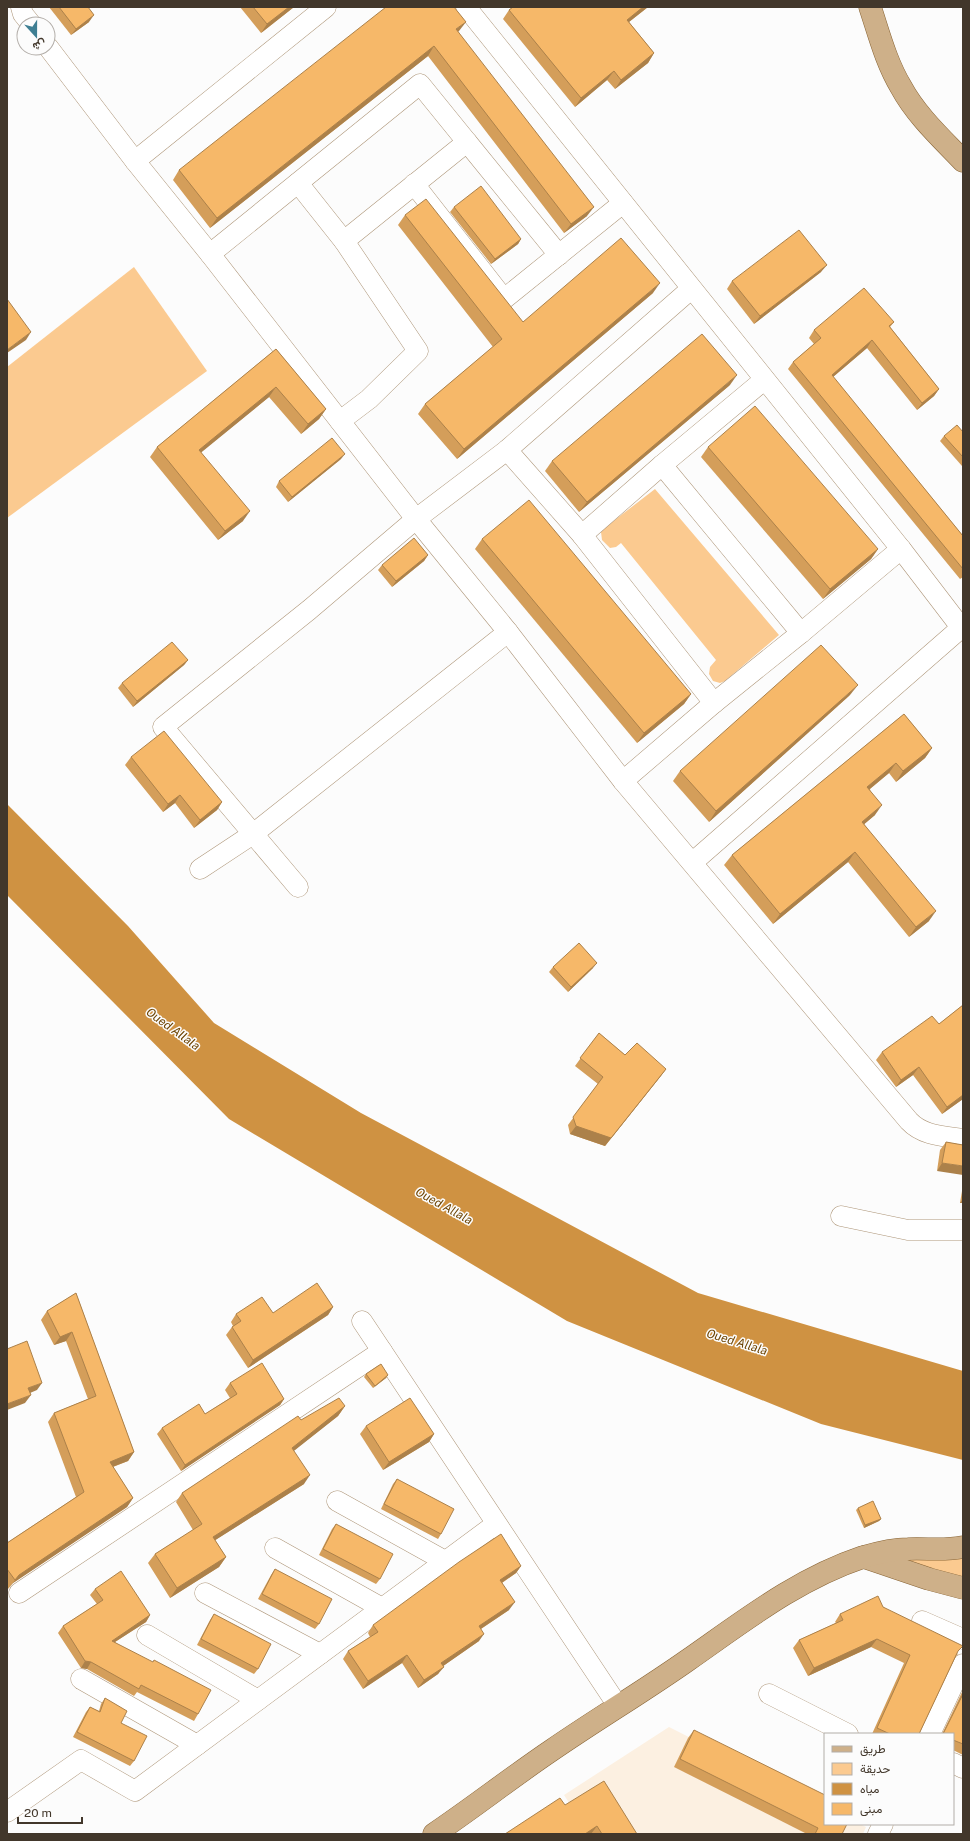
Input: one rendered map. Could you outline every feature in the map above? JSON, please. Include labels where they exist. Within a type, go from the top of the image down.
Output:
[{"type":"main road","points":[[870,7],[887,59],[901,87],[918,112],[963,161]]},
{"type":"main road","points":[[434,1834],[618,1706],[688,1660],[727,1631],[797,1586],[829,1570],[863,1557],[906,1549],[949,1550],[963,1547]]},
{"type":"main road","points":[[863,1557],[963,1588]]},
{"type":"street","points":[[135,161],[326,7]]},
{"type":"street","points":[[466,7],[901,549],[962,629],[693,862]]},
{"type":"street","points":[[55,56],[135,161],[210,254],[416,519],[508,632],[623,781],[693,862],[916,1129],[927,1133],[963,1139]]},
{"type":"street","points":[[210,254],[420,84],[559,255]]},
{"type":"street","points":[[344,241],[467,142]]},
{"type":"street","points":[[298,183],[344,241],[418,351],[369,400],[340,422]]},
{"type":"street","points":[[414,184],[504,299],[623,203]]},
{"type":"street","points":[[298,887],[163,728],[309,610],[416,519],[507,450],[691,289]]},
{"type":"street","points":[[582,535],[662,465],[764,380]]},
{"type":"street","points":[[507,450],[582,535],[714,703]]},
{"type":"street","points":[[662,465],[801,633]]},
{"type":"street","points":[[623,781],[714,703],[801,633],[901,549]]},
{"type":"street","points":[[200,869],[253,834],[508,632]]},
{"type":"street","points":[[841,1216],[908,1230],[963,1230]]},
{"type":"street","points":[[362,1321],[618,1706]]},
{"type":"street","points":[[19,1593],[382,1351]]},
{"type":"street","points":[[337,1501],[445,1561]]},
{"type":"street","points":[[7,1812],[80,1760],[135,1791],[496,1524]]},
{"type":"street","points":[[275,1548],[382,1608]]},
{"type":"street","points":[[205,1593],[320,1654]]},
{"type":"street","points":[[922,1621],[963,1639]]},
{"type":"street","points":[[147,1635],[258,1700]]},
{"type":"street","points":[[930,1733],[963,1664]]},
{"type":"street","points":[[81,1679],[197,1745]]},
{"type":"street","points":[[769,1694],[846,1733]]},
{"type":"street","points":[[954,1764],[963,1768]]},
{"type":"street","points":[[878,1834],[882,1825]]},
{"type":"shaded area","points":[[669,1727],[824,1805],[824,1825],[862,1825],[866,1827],[863,1834],[589,1834],[564,1795]]},
{"type":"green space","points":[[134,267],[207,371],[7,518],[7,367]]},
{"type":"green space","points":[[655,489],[779,635],[725,681],[720,683],[713,681],[709,674],[710,667],[716,660],[621,543],[616,547],[610,548],[602,540],[601,532],[607,526]]},
{"type":"green space","points":[[963,1557],[963,1577],[892,1559]]},
{"type":"water","name":"Oued Allala","points":[[7,804],[128,926],[214,1023],[361,1113],[698,1293],[963,1371],[963,1460],[821,1424],[567,1321],[229,1119],[7,895]]},
{"type":"building","points":[[59,7],[88,7],[94,15],[76,29]]},
{"type":"building","points":[[253,7],[289,7],[267,24]]},
{"type":"building","points":[[386,7],[454,7],[466,22],[456,29],[594,207],[571,224],[434,46],[217,218],[179,170]]},
{"type":"building","points":[[513,7],[643,7],[627,20],[654,53],[621,80],[614,71],[581,98],[509,10]]},
{"type":"building","points":[[481,186],[521,239],[495,259],[454,207]]},
{"type":"building","points":[[426,199],[523,322],[621,238],[660,283],[464,449],[425,404],[502,339],[405,215]]},
{"type":"building","points":[[799,230],[827,265],[760,316],[732,281]]},
{"type":"building","points":[[864,288],[894,322],[889,326],[939,389],[922,403],[872,340],[832,375],[963,536],[963,569],[793,362],[821,338],[814,330]]},
{"type":"building","points":[[7,299],[31,332],[7,350]]},
{"type":"building","points":[[702,334],[737,375],[587,502],[552,461]]},
{"type":"building","points":[[276,349],[326,409],[308,424],[276,387],[199,450],[250,511],[225,531],[157,447]]},
{"type":"building","points":[[755,406],[878,549],[830,589],[708,447]]},
{"type":"building","points":[[957,425],[963,432],[963,457],[944,436]]},
{"type":"building","points":[[332,438],[345,454],[292,497],[279,481]]},
{"type":"building","points":[[529,500],[691,694],[644,733],[482,539]]},
{"type":"building","points":[[414,538],[428,555],[396,581],[382,565]]},
{"type":"building","points":[[172,642],[188,660],[137,701],[122,683]]},
{"type":"building","points":[[821,645],[858,685],[716,811],[680,771]]},
{"type":"building","points":[[904,714],[932,748],[903,771],[896,763],[867,787],[882,805],[862,822],[936,911],[916,927],[855,852],[780,914],[732,855]]},
{"type":"building","points":[[164,731],[222,802],[200,820],[180,795],[168,804],[131,757]]},
{"type":"building","points":[[579,943],[597,963],[571,987],[553,967]]},
{"type":"building","points":[[963,1005],[963,1095],[947,1107],[919,1067],[901,1080],[882,1052],[932,1016],[939,1024]]},
{"type":"building","points":[[599,1033],[625,1055],[637,1043],[666,1069],[611,1138],[576,1126],[573,1117],[603,1077],[580,1058]]},
{"type":"building","points":[[946,1142],[963,1145],[963,1166],[942,1163]]},
{"type":"building","points":[[317,1283],[333,1307],[253,1360],[232,1327],[241,1321],[236,1314],[262,1297],[273,1313]]},
{"type":"building","points":[[76,1293],[134,1452],[110,1462],[133,1498],[19,1575],[15,1580],[7,1569],[7,1543],[84,1492],[54,1413],[96,1396],[72,1332],[60,1337],[47,1311]]},
{"type":"building","points":[[27,1341],[42,1383],[28,1388],[31,1395],[7,1404],[7,1349]]},
{"type":"building","points":[[262,1363],[284,1399],[185,1465],[162,1428],[199,1404],[205,1414],[237,1394],[230,1383]]},
{"type":"building","points":[[381,1364],[388,1375],[375,1386],[366,1374]]},
{"type":"building","points":[[339,1398],[345,1406],[292,1448],[310,1475],[213,1537],[226,1557],[177,1588],[155,1554],[202,1524],[182,1493],[298,1416],[301,1420]]},
{"type":"building","points":[[410,1398],[434,1434],[389,1462],[366,1426]]},
{"type":"building","points":[[397,1479],[454,1509],[441,1534],[384,1504]]},
{"type":"building","points":[[873,1501],[881,1519],[865,1525],[858,1508]]},
{"type":"building","points":[[336,1524],[393,1554],[380,1579],[323,1549]]},
{"type":"building","points":[[501,1534],[521,1566],[500,1580],[515,1602],[479,1626],[484,1634],[441,1663],[444,1667],[424,1680],[407,1655],[368,1681],[348,1651],[378,1632],[373,1625],[459,1562]]},
{"type":"building","points":[[275,1569],[332,1599],[319,1624],[262,1594]]},
{"type":"building","points":[[121,1571],[150,1615],[112,1641],[153,1662],[154,1660],[211,1690],[198,1714],[141,1685],[139,1689],[91,1662],[85,1661],[63,1626],[103,1600],[95,1589]]},
{"type":"building","points":[[878,1596],[883,1607],[963,1646],[958,1651],[919,1733],[888,1733],[877,1728],[910,1655],[877,1639],[814,1668],[799,1640],[843,1620],[840,1614]]},
{"type":"building","points":[[214,1614],[271,1644],[258,1669],[201,1639]]},
{"type":"building","points":[[963,1694],[963,1744],[954,1740],[954,1733],[944,1733]]},
{"type":"building","points":[[105,1698],[127,1711],[121,1723],[147,1736],[134,1761],[77,1732],[90,1707],[100,1712]]},
{"type":"building","points":[[694,1730],[824,1795],[824,1825],[846,1825],[842,1834],[815,1834],[818,1828],[680,1759]]},
{"type":"building","points":[[604,1781],[637,1834],[602,1834],[597,1826],[585,1834],[505,1834],[560,1798],[565,1805]]}]
